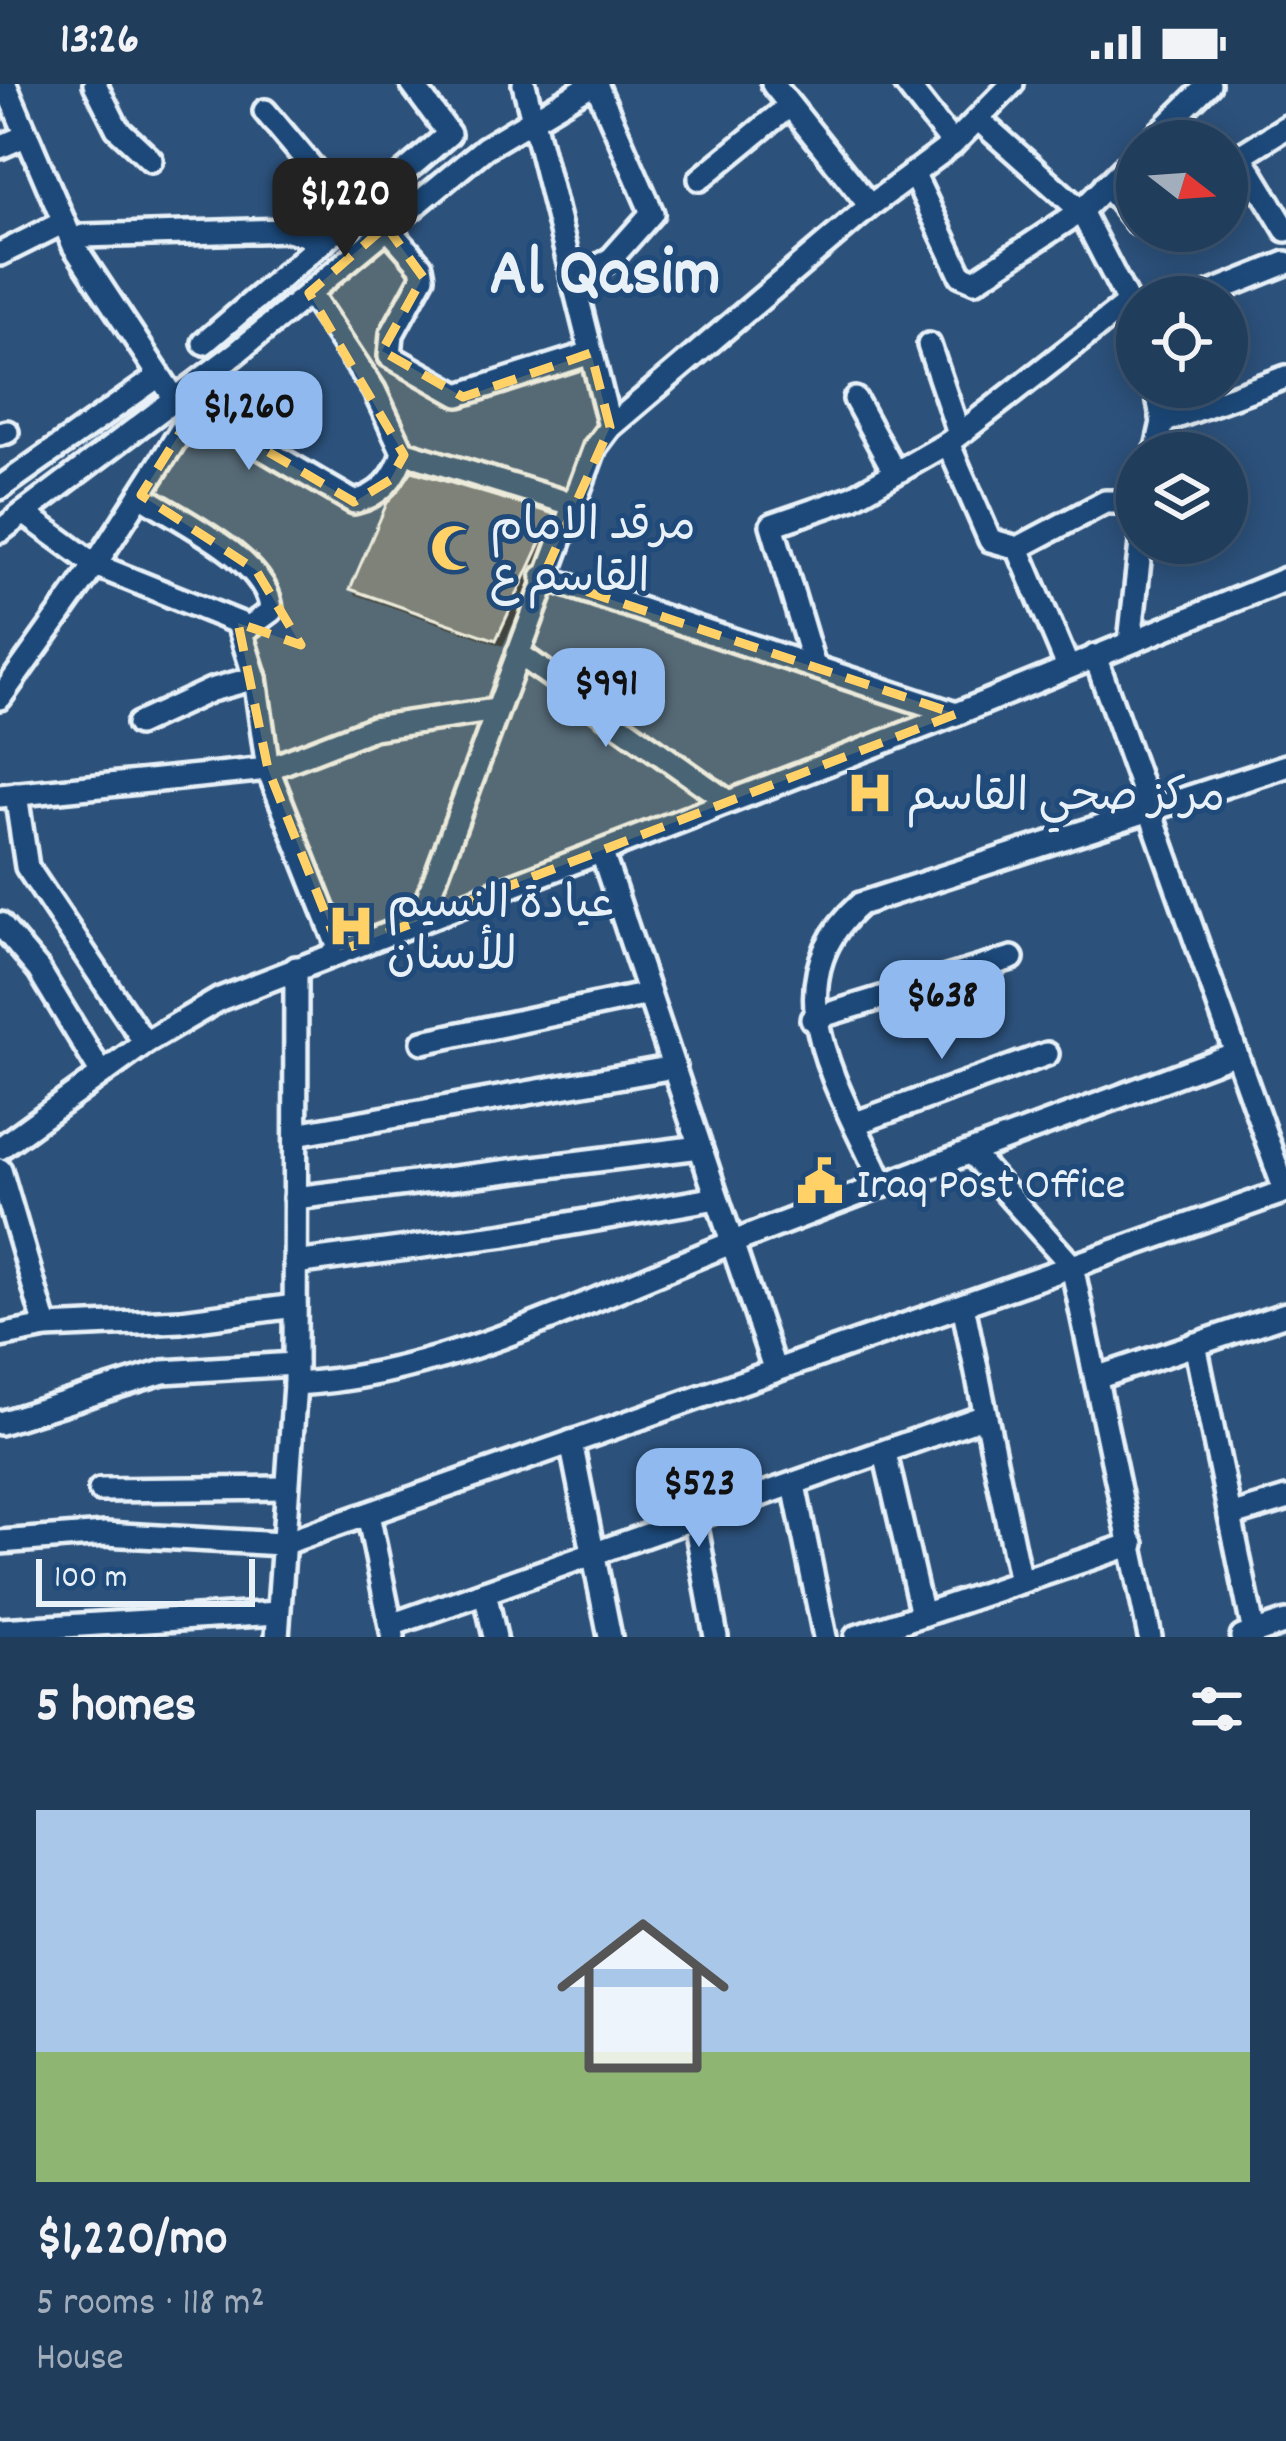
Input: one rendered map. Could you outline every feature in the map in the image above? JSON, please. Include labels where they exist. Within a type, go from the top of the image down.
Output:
[{"type":"street","points":[[5,84],[64,222],[173,396],[354,502],[372,498],[390,480],[403,452]]},
{"type":"street","points":[[95,84],[117,128],[152,160]]},
{"type":"street","points":[[204,343],[449,134],[412,84]]},
{"type":"street","points":[[524,84],[610,427]]},
{"type":"street","points":[[0,531],[310,292],[386,226],[532,117],[594,84],[652,213],[612,258],[573,283]]},
{"type":"street","points":[[773,84],[870,206]]},
{"type":"street","points":[[905,84],[952,144]]},
{"type":"street","points":[[1172,120],[1209,84]]},
{"type":"street","points":[[418,922],[595,447],[610,427],[870,206],[952,144],[1011,85]]},
{"type":"street","points":[[700,179],[789,106]]},
{"type":"street","points":[[265,111],[353,216]]},
{"type":"street","points":[[979,120],[1081,211],[1116,280]]},
{"type":"street","points":[[1248,151],[1286,127]]},
{"type":"street","points":[[0,147],[25,136]]},
{"type":"street","points":[[913,173],[961,275],[969,280],[1081,211],[1116,175]]},
{"type":"street","points":[[1248,179],[1286,230]]},
{"type":"street","points":[[1106,185],[1116,197]]},
{"type":"street","points":[[0,254],[64,222]]},
{"type":"street","points":[[386,226],[421,266],[423,277],[392,334],[390,356],[459,395],[591,353]]},
{"type":"street","points":[[83,236],[288,230],[324,241]]},
{"type":"street","points":[[1248,278],[1286,263]]},
{"type":"street","points":[[310,292],[374,390],[403,452],[575,505]]},
{"type":"street","points":[[814,665],[772,525],[854,496],[895,473],[953,439],[1116,323]]},
{"type":"street","points":[[928,344],[953,439],[990,540],[1018,548],[1105,502],[1116,502]]},
{"type":"street","points":[[0,488],[158,376]]},
{"type":"street","points":[[1163,422],[1286,377]]},
{"type":"street","points":[[855,398],[895,473]]},
{"type":"street","points":[[1160,408],[1161,432]]},
{"type":"street","points":[[0,698],[95,565],[195,409]]},
{"type":"street","points":[[24,513],[95,565],[249,627],[271,611],[271,595],[256,571],[141,496]]},
{"type":"street","points":[[1018,548],[1068,667]]},
{"type":"street","points":[[1130,642],[1139,564]]},
{"type":"street","points":[[543,578],[956,714]]},
{"type":"street","points":[[0,1148],[145,1043],[220,999],[956,714],[1286,579]]},
{"type":"street","points":[[238,622],[255,678],[268,769],[340,951]]},
{"type":"street","points":[[518,653],[727,801]]},
{"type":"street","points":[[0,1542],[105,1534],[282,1544],[1286,1191],[1095,656]]},
{"type":"street","points":[[138,724],[211,690],[255,678]]},
{"type":"street","points":[[145,1043],[27,867],[8,795],[268,769],[373,728],[496,710]]},
{"type":"street","points":[[883,1186],[812,1019],[812,992],[828,942],[860,904],[1286,766]]},
{"type":"street","points":[[602,853],[775,1371]]},
{"type":"street","points":[[0,924],[39,970],[102,1074]]},
{"type":"street","points":[[812,1019],[1012,958]]},
{"type":"street","points":[[277,1637],[295,1374],[296,968]]},
{"type":"street","points":[[423,1042],[649,994]]},
{"type":"street","points":[[0,1423],[164,1372],[295,1374],[358,1381],[529,1325],[732,1243],[1236,1053]]},
{"type":"street","points":[[856,1123],[1047,1054]]},
{"type":"street","points":[[296,1134],[674,1066]]},
{"type":"street","points":[[296,1198],[700,1147]]},
{"type":"street","points":[[971,1153],[1072,1266],[1150,1637]]},
{"type":"street","points":[[0,1170],[46,1327]]},
{"type":"street","points":[[295,1263],[505,1235],[717,1198]]},
{"type":"street","points":[[963,1305],[1020,1582]]},
{"type":"street","points":[[0,1336],[46,1327],[181,1321],[295,1306]]},
{"type":"street","points":[[1096,1378],[1286,1314]]},
{"type":"street","points":[[1195,1344],[1230,1516],[1248,1635],[1286,1622]]},
{"type":"street","points":[[368,1514],[392,1631],[485,1592],[985,1416]]},
{"type":"street","points":[[571,1442],[610,1637]]},
{"type":"street","points":[[885,1453],[922,1615]]},
{"type":"street","points":[[794,1485],[825,1637]]},
{"type":"street","points":[[100,1490],[286,1487]]},
{"type":"street","points":[[1230,1516],[1286,1499]]},
{"type":"street","points":[[695,1521],[716,1637]]},
{"type":"street","points":[[856,1637],[1132,1544]]},
{"type":"street","points":[[485,1592],[495,1637]]},
{"type":"street","points":[[0,1630],[278,1613]]},
{"type":"highlighted area","points":[[386,226],[423,277],[382,351],[463,397],[591,353],[610,427],[543,577],[956,714],[340,951],[268,769],[238,623],[301,645],[256,570],[141,495],[195,409],[354,502],[390,480],[404,455],[309,293]]},
{"type":"building","name":"مرقد الامام القاسم ع","points":[[412,471],[554,514],[496,640],[350,589],[387,503]]},
{"type":"place","name":"مرقد الامام القاسم ع","points":[[454,548]]},
{"type":"place","name":"مركز صحي القاسم","points":[[870,793]]},
{"type":"place","name":"عيادة النسيم للأسنان","points":[[351,926]]},
{"type":"place","name":"Iraq Post Office","points":[[820,1181]]},
{"type":"district","name":"Al Qasim","points":[[605,268]]}]
